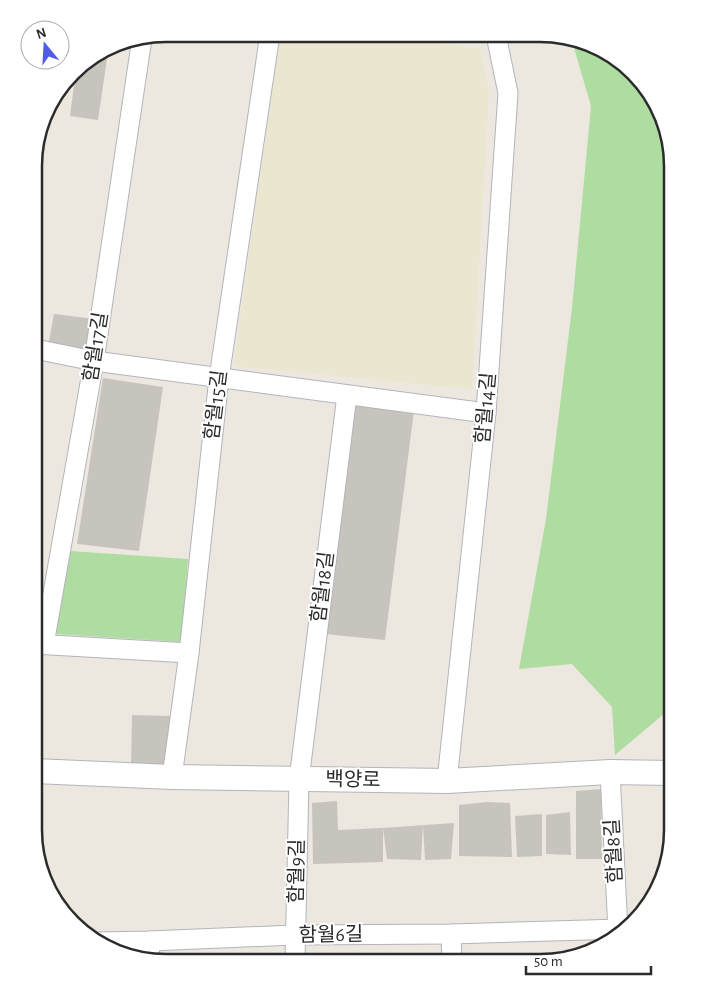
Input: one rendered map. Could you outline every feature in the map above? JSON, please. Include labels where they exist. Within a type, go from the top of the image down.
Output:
[{"type":"street","name":"함월15길","points":[[172,777],[189,652],[219,378],[269,43]]},
{"type":"street","name":"함월14길","points":[[447,781],[486,414],[508,92],[498,43]]},
{"type":"street","name":"함월17길","points":[[43,623],[94,361],[141,45]]},
{"type":"street","points":[[43,351],[94,361],[486,414]]},
{"type":"street","name":"함월18길","points":[[299,780],[347,395]]},
{"type":"street","points":[[43,644],[189,652]]},
{"type":"street","name":"백양로","points":[[43,771],[172,777],[447,781],[610,772],[663,773]]},
{"type":"street","name":"함월8길","points":[[610,772],[619,925]]},
{"type":"street","name":"함월9길","points":[[295,954],[299,780]]},
{"type":"street","name":"함월6길","points":[[114,942],[295,935],[451,934],[613,929]]},
{"type":"street","points":[[451,934],[452,954]]},
{"type":"street","points":[[150,941],[150,952]]},
{"type":"shaded area","points":[[278,43],[431,43],[480,48],[489,92],[472,389],[234,366]]},
{"type":"green space","points":[[574,48],[587,52],[615,68],[638,91],[651,112],[657,127],[664,167],[663,714],[615,755],[612,707],[572,664],[519,669],[546,519],[572,308],[591,106]]},
{"type":"green space","points":[[70,551],[188,559],[182,642],[55,634]]},
{"type":"building","points":[[107,59],[98,120],[70,116],[74,84],[98,63]]},
{"type":"building","points":[[54,314],[95,319],[89,352],[48,347]]},
{"type":"building","points":[[103,378],[163,387],[139,551],[77,544]]},
{"type":"building","points":[[353,403],[414,410],[385,640],[325,634]]},
{"type":"building","points":[[132,715],[170,716],[167,770],[131,767]]},
{"type":"building","points":[[601,789],[602,859],[576,859],[576,791]]},
{"type":"building","points":[[337,801],[338,830],[383,828],[383,862],[313,864],[312,803]]},
{"type":"building","points":[[487,802],[510,803],[512,857],[459,856],[459,805]]},
{"type":"building","points":[[570,812],[571,855],[546,854],[546,815]]},
{"type":"building","points":[[542,814],[542,856],[517,857],[515,816]]},
{"type":"building","points":[[454,823],[451,859],[425,860],[423,825]]},
{"type":"building","points":[[423,825],[421,860],[387,859],[383,828]]}]
